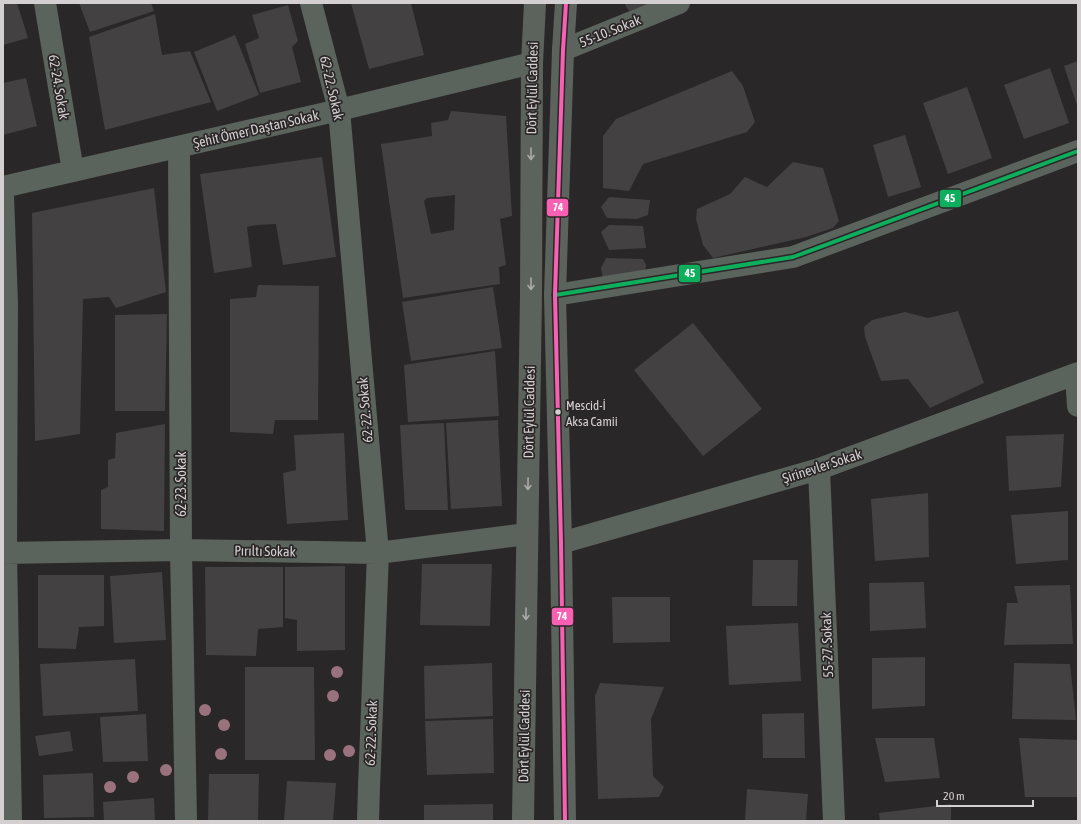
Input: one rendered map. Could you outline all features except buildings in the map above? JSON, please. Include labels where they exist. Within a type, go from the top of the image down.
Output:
[{"type":"main road","name":"Dört Eylül Caddesi","points":[[523,821],[531,294],[532,63],[535,3]]},
{"type":"main road","name":"Dört Eylül Caddesi","points":[[565,821],[555,295],[566,3]]},
{"type":"street","name":"62-24. Sokak","points":[[45,3],[73,171]]},
{"type":"street","name":"62-22. Sokak","points":[[311,3],[339,110],[378,552],[368,787],[368,821]]},
{"type":"street","name":"55-10. Sokak","points":[[564,50],[679,3]]},
{"type":"street","name":"Şehit Ömer Daştan Sokak","points":[[3,187],[339,110],[532,63]]},
{"type":"street","name":"62-23. Sokak","points":[[179,147],[181,550],[186,821]]},
{"type":"street","points":[[555,295],[793,257],[1078,151]]},
{"type":"street","points":[[3,195],[7,303],[5,553],[11,821]]},
{"type":"street","points":[[1077,373],[1078,406]]},
{"type":"street","name":"Şirinevler Sokak","points":[[560,543],[819,469],[1077,373]]},
{"type":"street","name":"55-27. Sokak","points":[[819,469],[834,821]]},
{"type":"street","name":"Pırıltı Sokak","points":[[5,553],[181,550],[378,552],[527,534]]},
{"type":"transit line","name":"74","points":[[565,821],[561,543],[555,295],[563,50],[566,3]]},
{"type":"transit line","name":"45","points":[[555,295],[793,257],[1078,151]]},
{"type":"place","name":"Mescid-İ Aksa Camii","points":[[558,412]]}]
